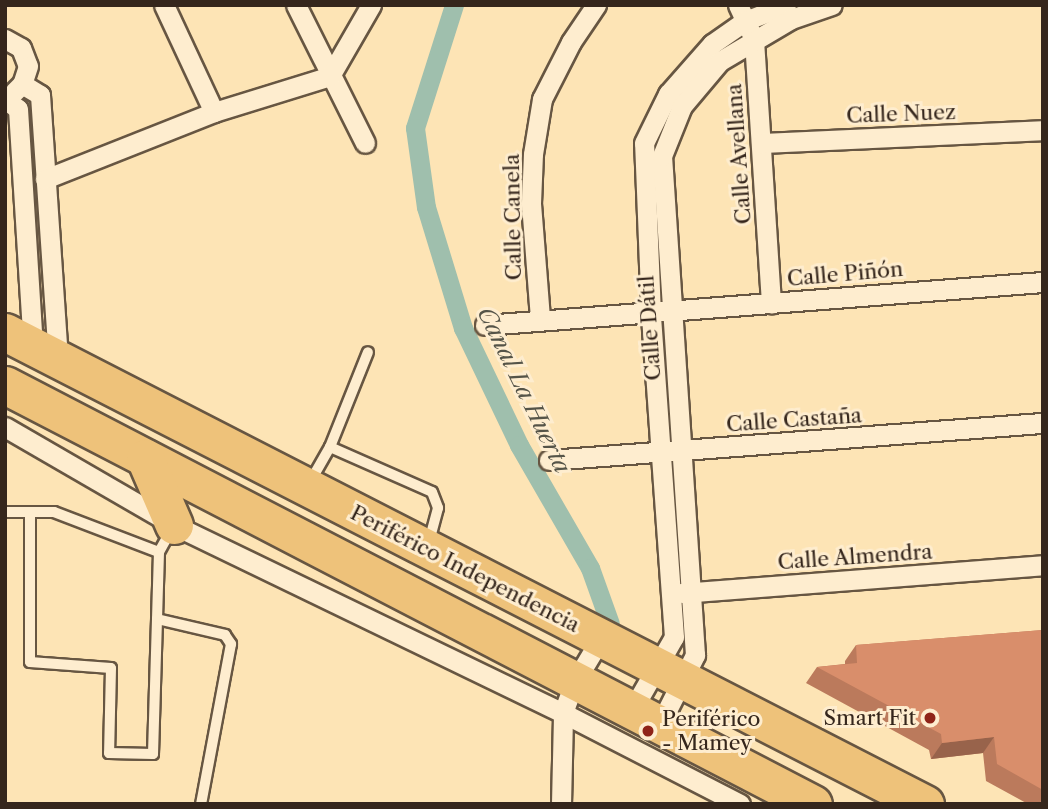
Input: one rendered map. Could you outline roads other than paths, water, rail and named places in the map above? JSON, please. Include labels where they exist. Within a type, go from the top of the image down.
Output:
[{"type":"highway","name":"Periférico Independencia","points":[[32,347],[925,804]]},
{"type":"highway","points":[[5,385],[145,458],[569,698],[645,719],[813,804]]},
{"type":"highway","points":[[145,458],[167,539]]},
{"type":"street","points":[[164,5],[214,112]]},
{"type":"street","points":[[296,5],[365,143]]},
{"type":"street","points":[[45,179],[214,112],[330,76],[371,5]]},
{"type":"street","name":"Calle Canela","points":[[540,318],[531,203],[533,154],[540,112],[571,41],[596,5]]},
{"type":"street","name":"Calle Dátil","points":[[645,719],[671,673],[674,637],[651,315],[644,143],[668,94],[742,13],[786,5]]},
{"type":"street","name":"Calle Dátil","points":[[645,719],[671,673],[695,655],[662,156],[682,106],[720,61],[791,19],[832,5]]},
{"type":"street","name":"Calle Avellana","points":[[742,13],[754,40],[771,303]]},
{"type":"street","points":[[5,39],[26,56],[22,84],[5,97],[18,109],[32,347]]},
{"type":"street","points":[[22,84],[40,95],[47,209],[32,347]]},
{"type":"street","name":"Calle Nuez","points":[[761,143],[1043,130]]},
{"type":"street","points":[[24,211],[47,209]]},
{"type":"street","name":"Calle Piñón","points":[[651,315],[1043,282]]},
{"type":"street","points":[[485,325],[540,318],[651,315]]},
{"type":"street","name":"Calle Castaña","points":[[549,460],[1043,424]]},
{"type":"street","points":[[5,427],[167,539],[569,698],[740,804]]},
{"type":"street","name":"Calle Almendra","points":[[671,594],[1043,565]]},
{"type":"street","points":[[561,804],[569,698],[601,638]]},
{"type":"lane","points":[[307,488],[330,447],[369,352]]},
{"type":"lane","points":[[330,447],[432,492],[438,508],[426,550]]},
{"type":"lane","points":[[5,512],[30,512],[54,512],[167,539],[157,618],[153,754],[109,752],[111,668],[30,662],[30,512]]},
{"type":"lane","points":[[157,618],[225,635],[231,644],[201,804]]},
{"type":"waterway","name":"Canal La Huerta","points":[[454,5],[415,128],[426,207],[463,328],[519,445],[590,568],[610,624]]},
{"type":"place","name":"Smart Fit","points":[[930,718]]},
{"type":"place","name":"Periférico - Mamey","points":[[648,731]]}]
